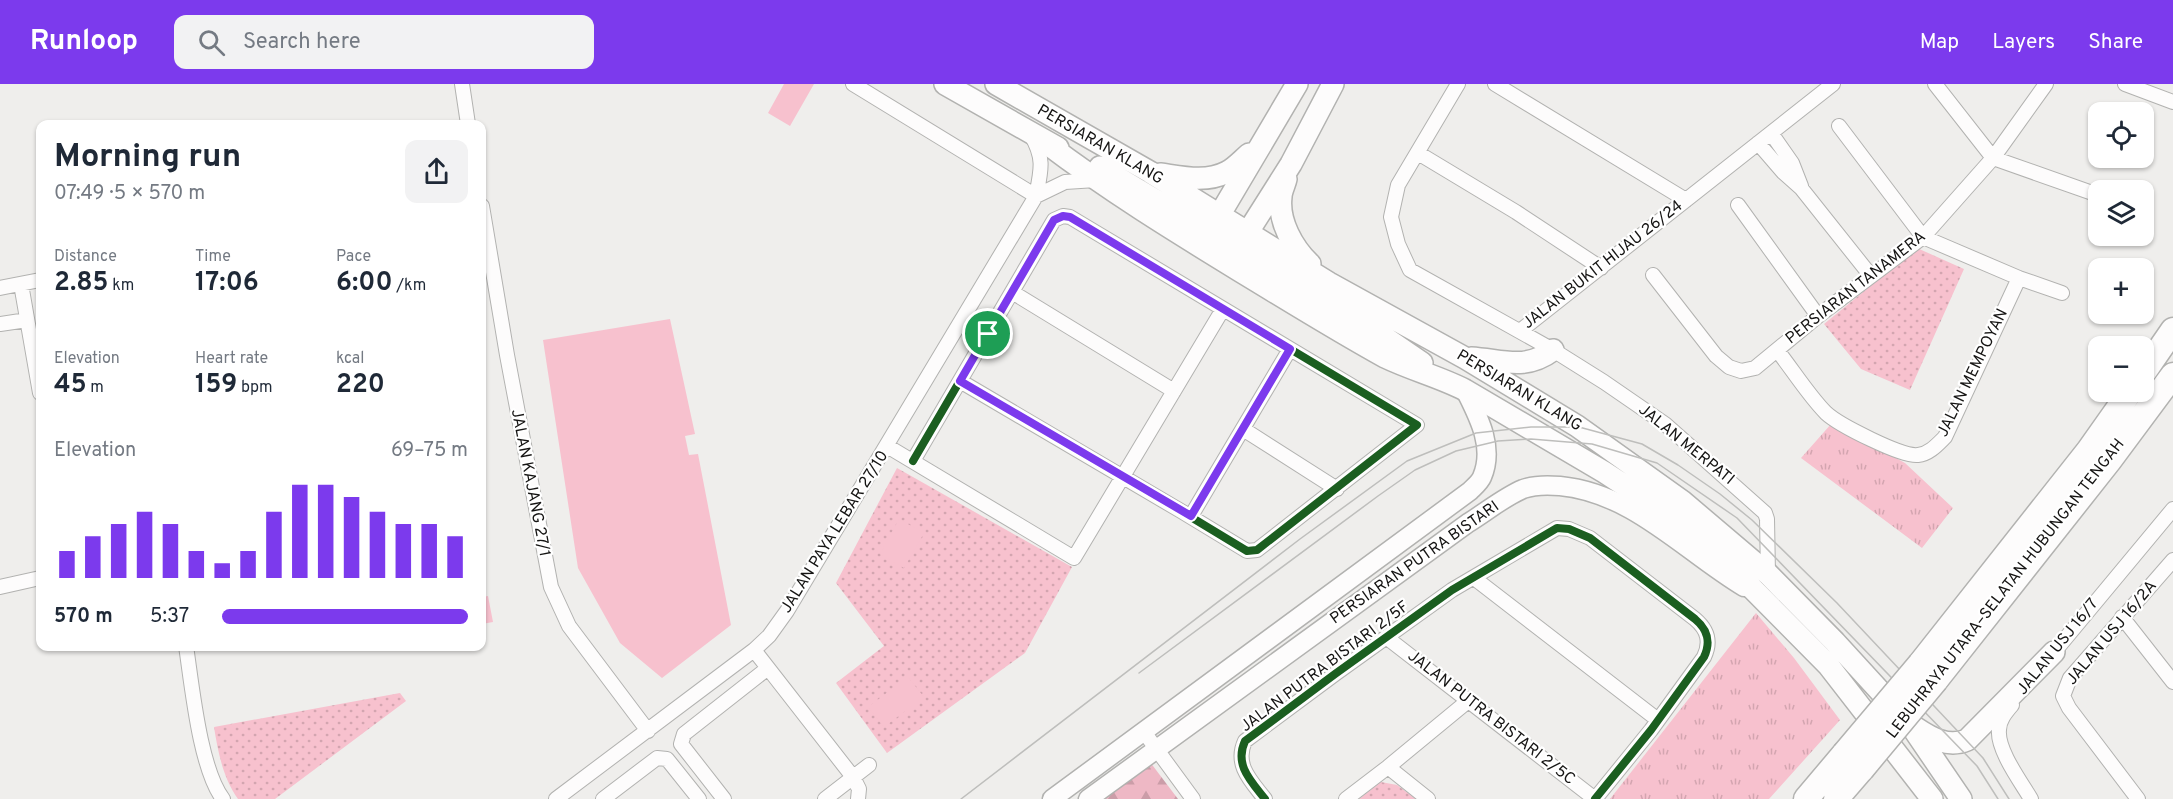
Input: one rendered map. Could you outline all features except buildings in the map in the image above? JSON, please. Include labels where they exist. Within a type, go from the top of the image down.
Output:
[{"type":"highway","points":[[2154,358],[2173,330]]},
{"type":"highway","name":"LEBUHRAYA UTARA–SELATAN HUBUNGAN TENGAH","points":[[1806,799],[1853,761],[2109,461],[2173,375]]},
{"type":"highway","name":"LEBUHRAYA UTARA–SELATAN HUBUNGAN TENGAH","points":[[1928,672],[2123,402]]},
{"type":"highway","name":"LEBUHRAYA UTARA–SELATAN HUBUNGAN TENGAH","points":[[1836,799],[1853,761]]},
{"type":"main road","name":"PERSIARAN KLANG","points":[[945,84],[1038,138],[1215,224],[1329,283],[1465,358],[1577,426],[1629,462],[1682,501],[1768,573],[1910,724],[1961,799]]},
{"type":"main road","name":"PERSIARAN KLANG","points":[[996,84],[1150,172],[1215,224]]},
{"type":"main road","points":[[1215,224],[1297,84]]},
{"type":"main road","points":[[1333,84],[1291,164],[1242,240],[1457,386]]},
{"type":"main road","name":"PERSIARAN KLANG","points":[[1038,138],[1135,207],[1341,332],[1403,365],[1457,386],[1604,472],[1653,504],[1702,543],[1763,599],[1828,665],[1932,799]]},
{"type":"main road","points":[[1150,172],[1189,178],[1211,178],[1228,171],[1260,144]]},
{"type":"main road","points":[[1291,164],[1281,197],[1283,220],[1290,238],[1303,257],[1329,283]]},
{"type":"main road","points":[[1465,358],[1520,364],[1538,360],[1553,350]]},
{"type":"main road","name":"PERSIARAN PUTRA BISTARI","points":[[1053,799],[1470,491],[1482,478],[1487,450],[1484,434],[1457,386]]},
{"type":"main road","name":"PERSIARAN PUTRA BISTARI","points":[[1088,799],[1468,523],[1524,489],[1549,485],[1605,497],[1645,516],[1727,578],[1763,599]]},
{"type":"main road","points":[[1910,724],[1935,740],[1951,743],[1966,740],[2054,652]]},
{"type":"street","points":[[462,84],[467,120]]},
{"type":"street","points":[[853,84],[1036,196],[1065,182],[1096,180]]},
{"type":"street","name":"JALAN BUKIT HIJAU 26/24","points":[[1458,84],[1398,186],[1391,217],[1398,244],[1410,270],[1520,331],[1833,84]]},
{"type":"street","points":[[1495,84],[1686,200]]},
{"type":"street","points":[[1935,84],[1993,158],[2088,191]]},
{"type":"street","name":"PERSIARAN TANAMERA","points":[[1653,275],[1716,356],[1729,367],[1741,371],[1755,368],[1818,316],[1923,237],[1993,158],[2046,84]]},
{"type":"street","points":[[2125,84],[2173,102]]},
{"type":"street","points":[[1839,126],[1923,237],[2019,278],[2062,293]]},
{"type":"street","points":[[1771,133],[1792,163],[1802,188]]},
{"type":"street","name":"JALAN PAYA LEBAR 27/10","points":[[556,799],[754,650],[769,636],[787,611],[888,446],[1036,196],[1043,165],[1037,146],[1038,138]]},
{"type":"street","points":[[1758,143],[1783,172],[1802,188],[1871,276]]},
{"type":"street","points":[[1418,153],[1516,212],[1601,268]]},
{"type":"street","points":[[1738,205],[1818,316]]},
{"type":"street","points":[[913,461],[1054,220],[1063,216],[1070,217],[1417,425],[1257,550],[1247,551],[960,381]]},
{"type":"street","name":"JALAN KAJANG 27/1","points":[[486,230],[551,587],[568,626],[648,731]]},
{"type":"street","name":"JALAN MEMPOYAN","points":[[1777,350],[1825,412],[1840,424],[1906,455],[1920,455],[1933,449],[1945,437],[2019,278]]},
{"type":"street","points":[[0,288],[36,281]]},
{"type":"street","points":[[21,284],[36,371]]},
{"type":"street","points":[[1012,292],[1174,391]]},
{"type":"street","points":[[888,446],[1074,558],[1223,309]]},
{"type":"street","points":[[963,318],[988,334]]},
{"type":"street","points":[[0,324],[27,320]]},
{"type":"street","name":"JALAN MERPATI","points":[[1520,331],[1553,350],[1665,424],[1760,507],[1767,519],[1768,573]]},
{"type":"street","points":[[1191,516],[1290,349]]},
{"type":"street","points":[[1243,429],[1337,489]]},
{"type":"street","name":"JALAN USJ 16/7","points":[[2031,799],[2005,755],[1999,738],[1999,728],[2004,714],[2173,509]]},
{"type":"street","name":"JALAN PUTRA BISTARI 2/5F","points":[[1265,799],[1241,762],[1240,751],[1245,741],[1386,637],[1474,578],[1557,528],[1569,529],[1590,538],[1687,612],[1703,626],[1708,638],[1708,649],[1704,657],[1658,720],[1595,799]]},
{"type":"street","name":"JALAN USJ 16/2A","points":[[2138,799],[2069,708],[2063,696],[2070,678],[2173,560]]},
{"type":"street","points":[[1474,578],[1658,720]]},
{"type":"street","points":[[0,586],[36,579]]},
{"type":"street","points":[[2122,617],[2173,682]]},
{"type":"street","name":"JALAN PUTRA BISTARI 2/5C","points":[[1386,637],[1595,799]]},
{"type":"street","points":[[754,650],[854,777],[859,789],[858,799]]},
{"type":"street","points":[[187,651],[201,737],[212,780],[223,799]]},
{"type":"street","points":[[724,799],[681,744],[684,734],[768,668]]},
{"type":"street","points":[[1346,799],[1468,701]]},
{"type":"street","points":[[1144,732],[1193,799]]},
{"type":"street","points":[[603,799],[657,758],[667,759],[699,799]]},
{"type":"street","points":[[825,799],[869,765]]},
{"type":"street","points":[[1388,767],[1428,799]]},
{"type":"green space","points":[[784,84],[814,84],[790,126],[768,113]]},
{"type":"green space","points":[[1917,248],[1964,269],[1910,390],[1861,369],[1824,324]]},
{"type":"green space","points":[[670,319],[695,434],[685,436],[689,455],[698,454],[731,625],[662,678],[620,643],[578,568],[543,340]]},
{"type":"green space","points":[[1832,423],[1905,463],[1953,508],[1922,548],[1801,458]]},
{"type":"green space","points":[[897,468],[1072,567],[1025,653],[887,753],[836,683],[884,646],[836,583]]},
{"type":"green space","points":[[899,519],[924,533],[904,568],[880,554]]},
{"type":"green space","points":[[486,596],[488,596],[493,622],[486,623]]},
{"type":"green space","points":[[1756,613],[1794,658],[1840,720],[1769,799],[1610,799]]},
{"type":"green space","points":[[908,677],[924,697],[884,727],[868,707]]},
{"type":"green space","points":[[400,693],[406,701],[275,799],[238,799],[228,782],[214,727]]},
{"type":"green space","points":[[1150,762],[1178,799],[1099,799]]},
{"type":"green space","points":[[1381,782],[1397,785],[1416,799],[1359,799]]},
{"type":"tram line","points":[[961,799],[1300,539],[1407,461],[1476,433],[1531,427],[1579,427],[1642,444],[1720,494],[1752,520],[1837,603],[1983,758],[2009,799]]},
{"type":"tram line","points":[[1139,673],[1415,470],[1456,451],[1498,441],[1531,439],[1592,444],[1657,463],[1737,518],[1977,766],[1998,799]]},
{"type":"cycle path","points":[[913,461],[1054,220],[1063,216],[1070,217],[1417,425],[1257,550],[1247,551],[960,381]]},
{"type":"cycle path","points":[[1265,799],[1243,765],[1242,750],[1245,741],[1452,590],[1557,528],[1569,529],[1590,538],[1695,619],[1703,627],[1708,641],[1704,657],[1651,730],[1595,799]]},
{"type":"route","points":[[1063,216],[1070,217],[1290,349],[1191,516],[960,381],[988,334],[1054,220],[1063,216]]}]
